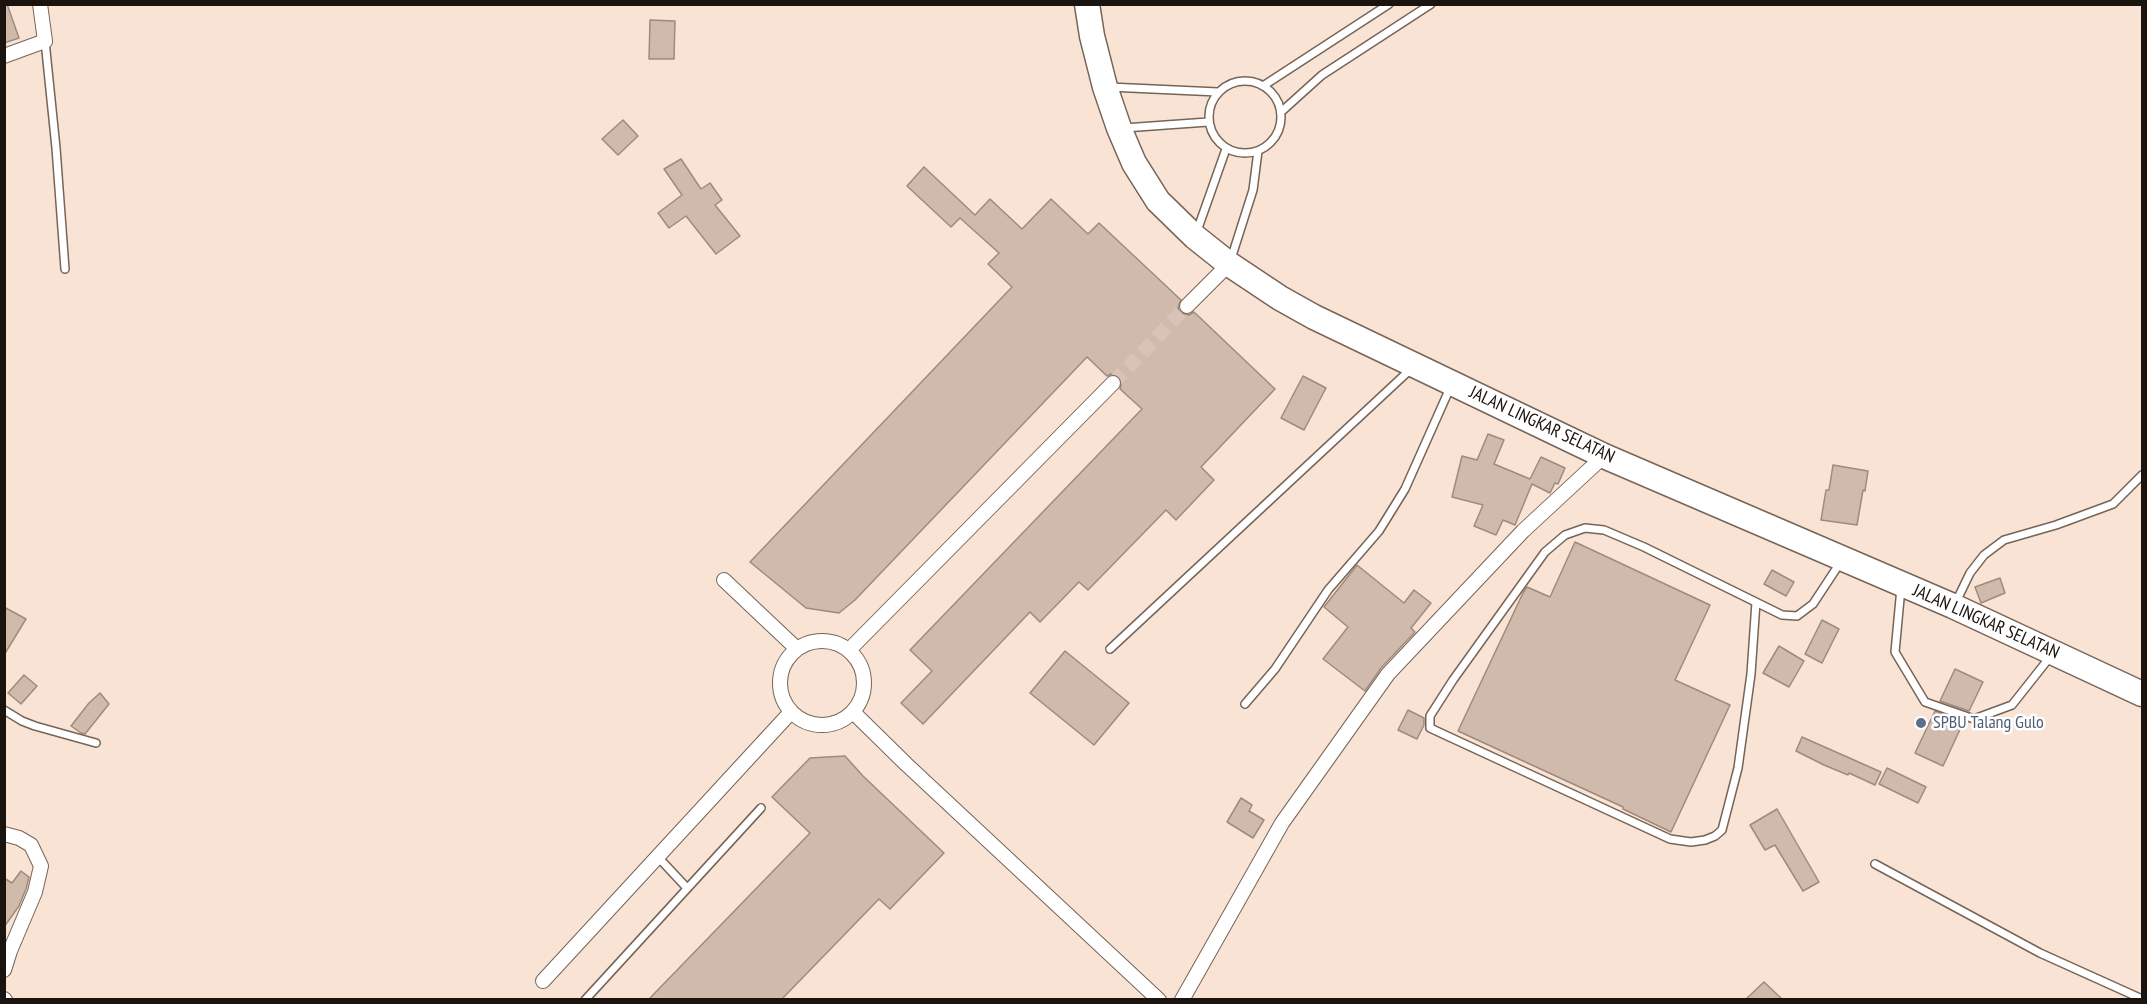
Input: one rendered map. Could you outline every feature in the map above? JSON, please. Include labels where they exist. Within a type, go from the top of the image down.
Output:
[{"type":"highway","name":"JALAN LINGKAR SELATAN","points":[[1087,4],[1092,36],[1105,87],[1119,128],[1134,163],[1158,201],[1195,237],[1229,264],[1280,298],[1314,317],[1604,456],[1953,606],[2142,694]]},
{"type":"street","points":[[4,56],[45,41],[40,4]]},
{"type":"street","points":[[1187,306],[1229,264]]},
{"type":"street","points":[[849,650],[1113,383]]},
{"type":"street","points":[[1182,999],[1282,823],[1388,674],[1523,531],[1604,456]]},
{"type":"street","points":[[724,580],[796,648]]},
{"type":"street","points":[[814,641],[832,641],[849,650],[862,669],[864,684],[861,699],[853,712],[842,721],[827,725],[807,723],[791,712],[782,699],[779,684],[783,664],[796,648],[814,641]]},
{"type":"street","points":[[543,981],[791,712]]},
{"type":"street","points":[[853,712],[1160,999]]},
{"type":"street","points":[[4,834],[20,838],[31,845],[41,866],[35,892],[4,970]]},
{"type":"lane","points":[[1263,86],[1389,4]]},
{"type":"lane","points":[[1281,112],[1322,75],[1431,4]]},
{"type":"lane","points":[[45,41],[65,269]]},
{"type":"lane","points":[[1248,81],[1263,86],[1275,97],[1281,112],[1280,128],[1272,142],[1258,151],[1242,154],[1226,149],[1214,138],[1208,122],[1209,106],[1218,92],[1231,83],[1248,81]]},
{"type":"lane","points":[[1105,87],[1218,92]]},
{"type":"lane","points":[[1119,128],[1208,122]]},
{"type":"lane","points":[[1195,237],[1226,149]]},
{"type":"lane","points":[[1229,264],[1253,190],[1258,151]]},
{"type":"lane","points":[[1110,649],[1416,364]]},
{"type":"lane","points":[[1245,704],[1275,669],[1328,590],[1379,531],[1405,489],[1452,383]]},
{"type":"lane","points":[[1953,606],[1970,573],[1984,555],[2004,540],[2056,525],[2113,504],[2142,475]]},
{"type":"lane","points":[[1756,602],[1738,768],[1722,830],[1705,840],[1691,842],[1670,839],[1430,728],[1430,716],[1453,680],[1545,552],[1565,535],[1585,528],[1604,530],[1644,547],[1756,602],[1782,615],[1797,616],[1813,604],[1844,559]]},
{"type":"lane","points":[[1902,584],[1895,652],[1924,702],[1974,719],[2012,705],[2053,652]]},
{"type":"lane","points":[[4,710],[29,724],[96,743]]},
{"type":"lane","points":[[585,999],[761,808]]},
{"type":"lane","points":[[658,857],[687,888]]},
{"type":"lane","points":[[1875,864],[2040,953],[2142,999]]},
{"type":"building","points":[[4,4],[7,4],[19,38],[4,43]]},
{"type":"building","points":[[650,20],[675,21],[674,59],[649,59]]},
{"type":"building","points":[[623,120],[638,136],[618,155],[602,139]]},
{"type":"building","points":[[681,159],[701,189],[710,183],[722,200],[715,205],[740,236],[716,254],[686,216],[669,228],[658,213],[682,195],[664,169]]},
{"type":"building","points":[[924,167],[975,215],[990,199],[1022,229],[1051,199],[1088,234],[1099,223],[1181,300],[1178,308],[1181,313],[1189,315],[1194,312],[1275,389],[1201,467],[1214,480],[1176,520],[1166,510],[1088,590],[1079,582],[1040,622],[1030,612],[923,724],[901,703],[932,671],[910,650],[1142,409],[1120,389],[1122,381],[1119,376],[1111,374],[1107,376],[1087,357],[855,600],[839,613],[806,608],[750,562],[1012,287],[988,264],[999,253],[960,218],[951,227],[907,186]]},
{"type":"building","points":[[1303,376],[1326,388],[1304,430],[1281,418]]},
{"type":"building","points":[[1488,434],[1504,440],[1494,464],[1530,479],[1541,457],[1565,468],[1558,484],[1555,483],[1550,493],[1532,484],[1515,525],[1503,520],[1496,535],[1474,526],[1483,505],[1452,497],[1462,456],[1477,460]]},
{"type":"building","points":[[1833,465],[1868,471],[1857,525],[1821,520]]},
{"type":"building","points":[[1575,542],[1710,605],[1675,680],[1730,705],[1671,832],[1623,807],[1458,731],[1523,593],[1527,587],[1550,597]]},
{"type":"building","points":[[1357,565],[1404,603],[1414,590],[1431,603],[1411,628],[1415,632],[1381,668],[1365,691],[1323,659],[1348,627],[1324,607]]},
{"type":"building","points":[[1772,570],[1794,582],[1786,596],[1764,584]]},
{"type":"building","points":[[2000,578],[2005,593],[1981,603],[1975,587]]},
{"type":"building","points":[[4,607],[26,619],[4,655]]},
{"type":"building","points":[[1822,620],[1839,629],[1822,663],[1805,654]]},
{"type":"building","points":[[1779,646],[1804,661],[1789,687],[1763,673]]},
{"type":"building","points":[[1065,651],[1129,703],[1094,745],[1030,693]]},
{"type":"building","points":[[1955,669],[1983,682],[1969,711],[1940,701]]},
{"type":"building","points":[[24,675],[37,686],[21,704],[8,693]]},
{"type":"building","points":[[100,693],[109,704],[85,734],[81,733],[71,726]]},
{"type":"building","points":[[1408,710],[1424,718],[1424,725],[1417,739],[1398,730]]},
{"type":"building","points":[[1935,711],[1964,721],[1943,766],[1915,753]]},
{"type":"building","points":[[1802,737],[1881,772],[1875,785],[1796,751]]},
{"type":"building","points":[[845,756],[944,853],[890,909],[879,899],[782,999],[649,999],[810,833],[772,797],[810,758]]},
{"type":"building","points":[[1887,768],[1926,787],[1918,803],[1879,784]]},
{"type":"building","points":[[1241,798],[1252,805],[1249,811],[1264,820],[1253,838],[1227,822]]},
{"type":"building","points":[[1777,809],[1819,882],[1803,891],[1775,845],[1765,850],[1750,825]]},
{"type":"building","points":[[21,871],[29,877],[26,889],[19,906],[4,927],[4,878],[12,883]]},
{"type":"building","points":[[1764,982],[1782,999],[1746,999]]},
{"type":"tunnel","points":[[1113,383],[1187,306]]},
{"type":"place","name":"SPBU Talang Gulo","points":[[1921,723]]}]
